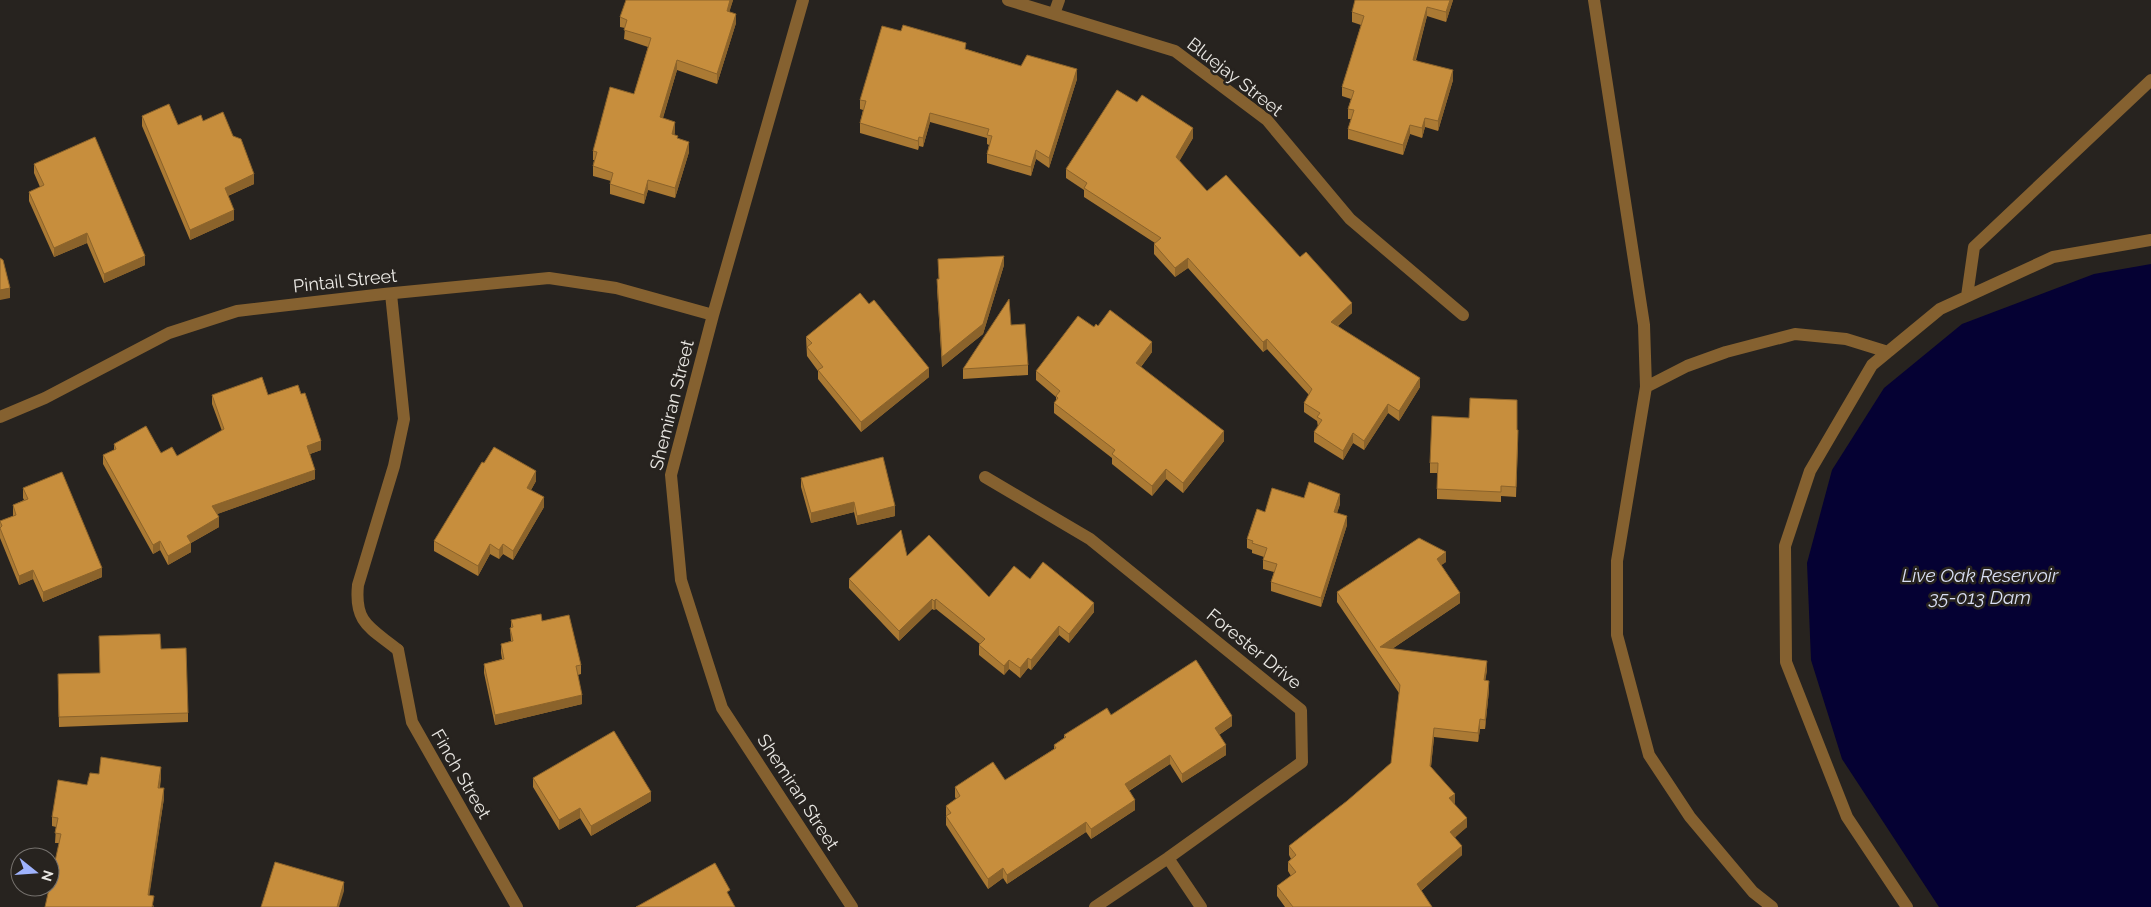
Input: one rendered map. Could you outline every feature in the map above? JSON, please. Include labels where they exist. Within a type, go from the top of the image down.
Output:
[{"type":"street","name":"Shemiran Street","points":[[803,0],[713,315],[671,475],[681,580],[722,708],[852,907]]},
{"type":"street","name":"Bluejay Street","points":[[1008,0],[1175,51],[1267,120],[1350,218],[1463,315]]},
{"type":"street","points":[[1054,14],[1059,0]]},
{"type":"street","points":[[1594,0],[1644,324],[1646,387],[1617,561],[1617,635],[1649,754],[1690,817],[1753,892],[1772,907]]},
{"type":"street","points":[[1967,296],[1974,247],[2151,80]]},
{"type":"street","points":[[1907,907],[1847,817],[1786,662],[1785,546],[1810,471],[1872,365],[1940,310],[2053,257],[2151,240]]},
{"type":"street","name":"Pintail Street","points":[[0,417],[45,398],[169,333],[228,314],[247,310],[549,278],[616,288],[713,315]]},
{"type":"street","name":"Finch Street","points":[[391,294],[404,418],[394,466],[358,585],[357,600],[359,614],[366,624],[398,650],[412,722],[517,907]]},
{"type":"street","points":[[1646,387],[1687,366],[1726,352],[1795,334],[1846,339],[1888,352]]},
{"type":"street","name":"Forester Drive","points":[[985,477],[1090,539],[1301,710],[1302,762],[1168,858],[1095,907]]},
{"type":"street","points":[[1168,858],[1201,907]]},
{"type":"water","name":"Live Oak Reservoir 35-013 Dam","points":[[2151,264],[2151,907],[1939,907],[1842,759],[1811,660],[1807,563],[1832,470],[1884,388],[1962,324],[2094,274]]},
{"type":"building","points":[[626,0],[730,0],[727,11],[736,14],[717,74],[677,60],[660,117],[675,122],[672,134],[689,142],[675,188],[648,180],[644,195],[610,184],[613,173],[593,166],[597,152],[593,151],[610,87],[634,94],[651,38],[624,30],[627,20],[620,17]]},
{"type":"building","points":[[1355,0],[1450,0],[1446,12],[1427,7],[1413,60],[1453,70],[1438,121],[1425,118],[1422,128],[1410,125],[1403,145],[1348,129],[1354,110],[1348,109],[1354,91],[1342,87],[1364,16],[1352,12]]},
{"type":"building","points":[[903,25],[966,43],[965,49],[1021,66],[1027,55],[1077,69],[1049,158],[1036,150],[1031,167],[987,154],[992,136],[987,135],[989,129],[930,113],[923,138],[919,137],[918,141],[860,123],[866,101],[860,100],[882,26],[901,31]]},
{"type":"building","points":[[1117,90],[1137,102],[1142,95],[1193,128],[1176,157],[1207,191],[1226,175],[1300,257],[1306,252],[1352,303],[1331,322],[1420,378],[1399,411],[1388,404],[1364,441],[1353,433],[1343,451],[1314,432],[1322,420],[1317,417],[1320,413],[1304,403],[1312,389],[1267,339],[1263,342],[1188,258],[1175,268],[1154,244],[1161,238],[1084,188],[1087,183],[1066,169]]},
{"type":"building","points":[[169,104],[178,125],[201,115],[203,121],[223,112],[233,136],[241,139],[254,174],[225,188],[234,210],[190,230],[142,116]]},
{"type":"building","points":[[95,137],[145,256],[104,274],[87,233],[54,248],[29,192],[44,185],[34,164]]},
{"type":"building","points":[[1004,256],[983,324],[942,357],[937,279],[939,279],[938,259]]},
{"type":"building","points":[[0,258],[3,260],[10,288],[0,290]]},
{"type":"building","points":[[860,293],[869,304],[874,300],[929,368],[861,422],[818,370],[823,367],[807,347],[812,343],[806,337]]},
{"type":"building","points":[[1009,299],[1011,325],[1025,324],[1028,365],[963,369]]},
{"type":"building","points":[[1110,310],[1152,342],[1136,363],[1224,431],[1183,483],[1166,469],[1152,486],[1112,454],[1115,450],[1054,403],[1060,391],[1036,371],[1078,316],[1094,327],[1096,324],[1098,326]]},
{"type":"building","points":[[262,377],[268,395],[298,385],[301,394],[305,393],[321,441],[307,446],[315,470],[212,506],[219,517],[187,536],[191,543],[168,556],[160,541],[153,545],[103,455],[116,449],[114,444],[146,426],[161,453],[172,447],[177,456],[224,429],[212,395]]},
{"type":"building","points":[[1470,398],[1517,400],[1516,487],[1501,486],[1501,492],[1437,489],[1438,463],[1430,463],[1432,416],[1469,418]]},
{"type":"building","points":[[494,447],[536,471],[527,488],[544,497],[513,551],[503,544],[499,550],[490,544],[478,566],[434,541],[482,462],[484,463]]},
{"type":"building","points":[[883,457],[895,506],[857,516],[854,502],[811,513],[801,478]]},
{"type":"building","points":[[62,472],[102,568],[43,592],[33,570],[19,576],[0,528],[2,526],[0,521],[16,515],[13,505],[28,499],[23,488]]},
{"type":"building","points":[[1309,482],[1340,494],[1334,512],[1347,516],[1321,598],[1271,582],[1277,564],[1263,560],[1267,548],[1252,543],[1253,541],[1247,539],[1257,509],[1265,512],[1272,488],[1304,498]]},
{"type":"building","points":[[901,530],[907,556],[929,535],[989,597],[1014,566],[1030,579],[1043,562],[1094,603],[1069,634],[1059,626],[1031,660],[1028,658],[1020,668],[1009,660],[1004,666],[979,645],[985,639],[936,599],[934,601],[932,599],[899,631],[849,579]]},
{"type":"building","points":[[1419,538],[1446,552],[1437,559],[1460,593],[1380,647],[1487,661],[1484,680],[1489,681],[1485,720],[1480,719],[1478,733],[1434,728],[1430,766],[1455,794],[1449,798],[1467,818],[1450,832],[1462,846],[1417,884],[1432,907],[1293,907],[1277,886],[1296,872],[1288,862],[1296,855],[1289,846],[1347,801],[1391,763],[1400,685],[1337,592]]},
{"type":"building","points":[[541,614],[542,621],[569,615],[581,665],[576,666],[582,695],[495,715],[484,664],[504,659],[501,644],[513,641],[510,628],[513,627],[511,620]]},
{"type":"building","points":[[160,634],[161,649],[186,648],[188,713],[59,717],[58,674],[100,673],[99,636]]},
{"type":"building","points":[[1196,660],[1232,716],[1215,728],[1226,745],[1182,774],[1170,755],[1125,784],[1135,800],[1091,829],[1086,822],[1007,875],[1003,868],[988,879],[946,816],[951,813],[946,806],[960,796],[955,787],[993,762],[1005,780],[1056,748],[1054,745],[1066,737],[1064,735],[1107,708],[1111,715]]},
{"type":"building","points":[[614,731],[651,792],[591,826],[580,808],[559,820],[533,778]]},
{"type":"building","points":[[101,757],[161,767],[158,788],[164,788],[148,895],[154,896],[152,907],[45,907],[47,897],[60,897],[60,847],[58,847],[61,834],[55,833],[58,818],[52,817],[58,780],[87,785],[90,773],[99,774]]},
{"type":"building","points":[[275,862],[344,882],[337,907],[261,907]]},
{"type":"building","points":[[715,863],[730,890],[727,892],[735,907],[636,907]]}]
